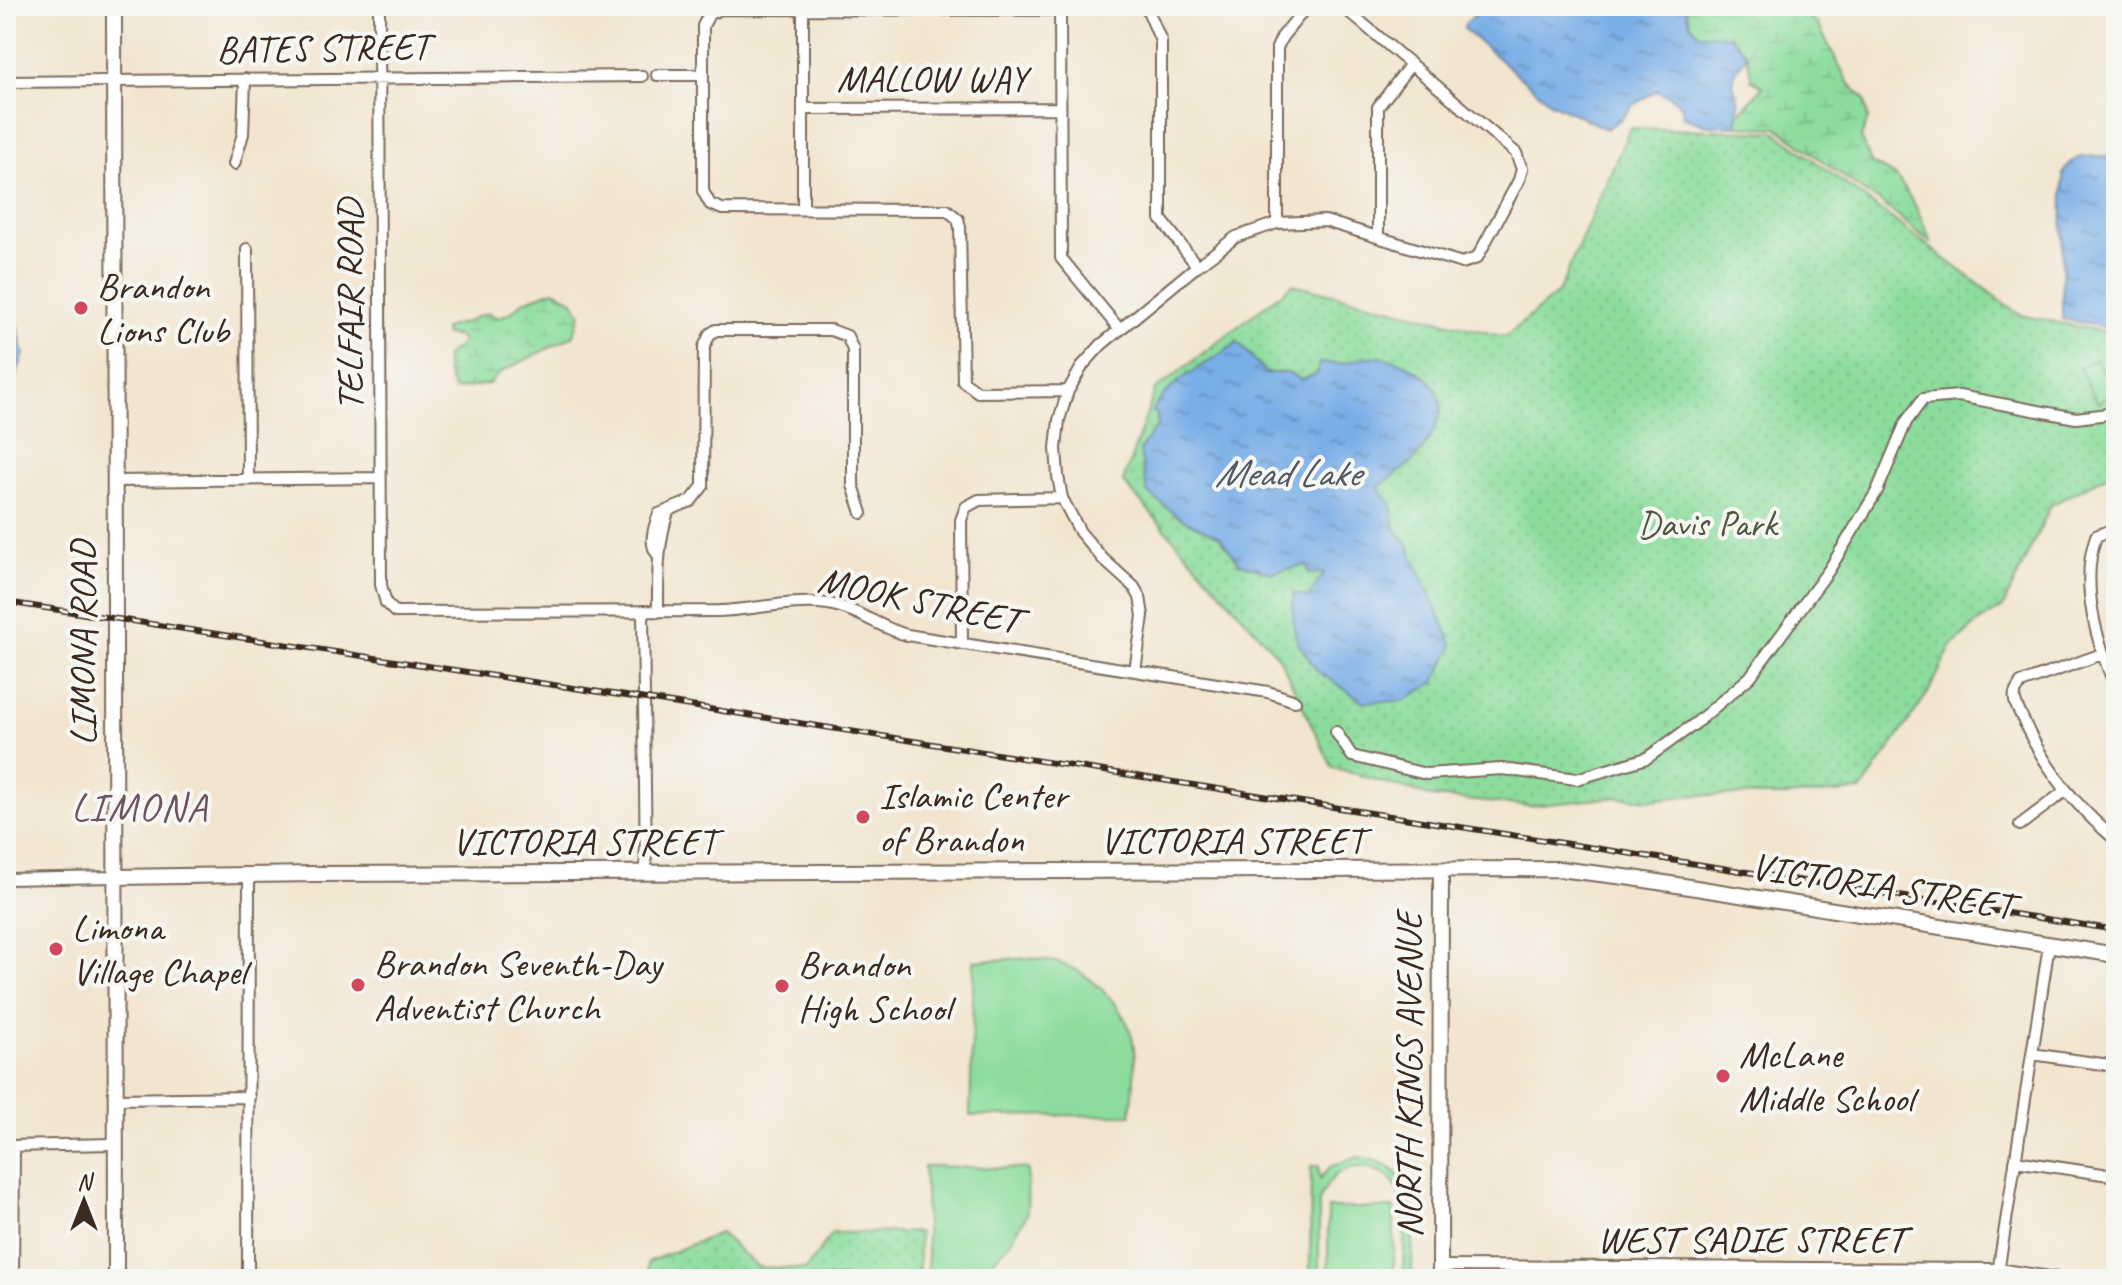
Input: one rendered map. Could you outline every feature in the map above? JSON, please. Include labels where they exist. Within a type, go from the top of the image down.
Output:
[{"type":"street","name":"LIMONA ROAD","points":[[114,6],[116,1279]]},
{"type":"street","name":"TELFAIR ROAD","points":[[379,6],[379,478],[381,585],[386,603]]},
{"type":"street","points":[[1068,391],[978,392],[963,381],[960,227],[954,214],[940,209],[722,209],[710,204],[703,191],[703,26],[714,10],[1060,10],[1090,6]]},
{"type":"street","points":[[1146,6],[1161,41],[1161,219],[1197,266]]},
{"type":"street","points":[[1277,223],[1277,48],[1307,6]]},
{"type":"street","points":[[1135,671],[1143,616],[1140,597],[1134,587],[1090,545],[1062,498],[1056,448],[1059,420],[1068,391],[1083,365],[1101,345],[1236,237],[1277,223],[1325,221],[1462,263],[1477,258],[1519,180],[1522,169],[1516,153],[1342,6]]},
{"type":"street","points":[[803,10],[803,208]]},
{"type":"street","points":[[1060,10],[1061,258],[1120,330]]},
{"type":"street","points":[[1378,235],[1378,107],[1411,64]]},
{"type":"street","points":[[657,75],[703,75]]},
{"type":"street","name":"BATES STREET","points":[[6,82],[642,76]]},
{"type":"street","points":[[234,164],[243,134],[245,79]]},
{"type":"street","name":"MALLOW WAY","points":[[803,109],[1060,108]]},
{"type":"street","points":[[247,249],[248,479]]},
{"type":"street","points":[[658,612],[658,555],[653,548],[659,514],[696,498],[703,486],[704,347],[710,334],[724,329],[831,330],[847,336],[853,350],[853,485],[862,513]]},
{"type":"street","points":[[1336,732],[1352,756],[1426,774],[1502,769],[1577,779],[1647,758],[1696,723],[1750,677],[1829,570],[1877,491],[1906,422],[1923,399],[1959,396],[2076,418],[2116,413]]},
{"type":"street","points":[[114,481],[379,478]]},
{"type":"street","points":[[962,644],[961,520],[966,507],[979,500],[1062,498]]},
{"type":"street","points":[[2116,528],[2096,536],[2092,548],[2091,589],[2102,654],[2116,688]]},
{"type":"street","name":"MOOK STREET","points":[[386,603],[395,612],[740,611],[788,603],[831,605],[855,612],[891,631],[1268,692],[1295,701]]},
{"type":"street","points":[[643,611],[646,873]]},
{"type":"street","points":[[2102,654],[2021,683],[2015,693],[2015,701],[2031,740],[2065,791],[2091,820],[2116,840]]},
{"type":"street","points":[[2020,825],[2065,791]]},
{"type":"street","name":"VICTORIA STREET","points":[[6,879],[249,874],[1559,869],[2116,955]]},
{"type":"street","name":"NORTH KINGS AVENUE","points":[[1440,1273],[1441,870]]},
{"type":"street","points":[[248,1279],[249,874]]},
{"type":"street","points":[[1998,1274],[2049,945]]},
{"type":"street","points":[[2032,1054],[2116,1066]]},
{"type":"street","points":[[116,1099],[249,1097]]},
{"type":"street","points":[[13,1279],[10,1146],[116,1144]]},
{"type":"street","points":[[2015,1161],[2116,1176]]},
{"type":"street","name":"WEST SADIE STREET","points":[[1440,1273],[1998,1274],[2062,1279]]},
{"type":"green space","points":[[1685,6],[1790,6],[1817,23],[1848,82],[1865,99],[1868,119],[1861,137],[1871,163],[1896,176],[1916,207],[1932,244],[1878,200],[1778,128],[1736,126],[1738,115],[1763,86],[1752,81],[1747,55],[1729,35],[1699,35],[1690,24]]},
{"type":"green space","name":"Davis Park","points":[[1630,128],[1776,132],[2020,315],[2116,334],[2116,475],[2108,475],[2051,505],[2003,607],[1976,624],[1951,647],[1930,690],[1861,791],[1787,796],[1695,795],[1649,800],[1619,797],[1530,806],[1433,797],[1332,767],[1279,657],[1123,482],[1155,390],[1293,284],[1505,337],[1558,293]]},
{"type":"green space","points":[[554,290],[571,299],[581,313],[573,336],[501,372],[489,384],[454,390],[446,371],[446,356],[462,341],[457,336],[445,335],[444,329],[490,313],[496,318],[510,313],[524,301]]},
{"type":"green space","points":[[2096,359],[2116,393],[2097,402],[2079,368]]},
{"type":"green space","points":[[1031,958],[1058,963],[1083,974],[1104,991],[1121,1012],[1131,1033],[1134,1051],[1131,1115],[970,1116],[974,961]]},
{"type":"green space","points":[[1355,1157],[1378,1161],[1394,1170],[1404,1183],[1412,1218],[1412,1279],[1403,1279],[1404,1217],[1397,1189],[1383,1174],[1365,1167],[1355,1167],[1336,1175],[1319,1201],[1319,1279],[1310,1279],[1311,1166],[1319,1166],[1320,1179],[1330,1167]]},
{"type":"green space","points":[[924,1166],[1028,1169],[1027,1214],[1010,1243],[982,1272],[963,1279],[928,1279]]},
{"type":"green space","points":[[1328,1208],[1394,1208],[1394,1279],[1328,1279]]},
{"type":"green space","points":[[919,1232],[919,1279],[648,1279],[648,1262],[720,1233],[758,1267],[806,1269],[832,1233]]},
{"type":"water","points":[[1485,6],[1685,6],[1690,24],[1699,34],[1729,35],[1747,55],[1735,72],[1733,84],[1739,102],[1736,126],[1708,125],[1683,117],[1682,107],[1670,96],[1656,91],[1632,106],[1621,119],[1606,129],[1551,103],[1464,29],[1464,25]]},
{"type":"water","points":[[2116,157],[2116,329],[2062,319],[2063,174],[2079,158]]},
{"type":"water","points":[[6,301],[14,314],[24,354],[6,403]]},
{"type":"water","name":"Mead Lake","points":[[1238,342],[1266,373],[1288,373],[1302,380],[1317,374],[1319,363],[1342,363],[1370,357],[1389,359],[1419,372],[1440,398],[1438,420],[1424,447],[1413,461],[1378,488],[1391,503],[1395,529],[1408,545],[1453,646],[1435,682],[1403,701],[1364,702],[1317,671],[1298,643],[1294,628],[1293,593],[1309,597],[1324,573],[1310,574],[1306,565],[1272,573],[1239,563],[1220,537],[1180,518],[1147,492],[1140,450],[1158,424],[1157,414],[1152,411],[1180,380]]},
{"type":"railway","points":[[6,602],[646,699],[2116,930]]},
{"type":"place","name":"Brandon Lions Club","points":[[81,308]]},
{"type":"place","name":"Islamic Center of Brandon","points":[[863,817]]},
{"type":"place","name":"Limona Village Chapel","points":[[56,949]]},
{"type":"place","name":"Brandon Seventh-Day Adventist Church","points":[[358,985]]},
{"type":"place","name":"Brandon High School","points":[[782,986]]},
{"type":"place","name":"McLane Middle School","points":[[1723,1076]]},
{"type":"district","name":"LIMONA","points":[[140,807]]}]
